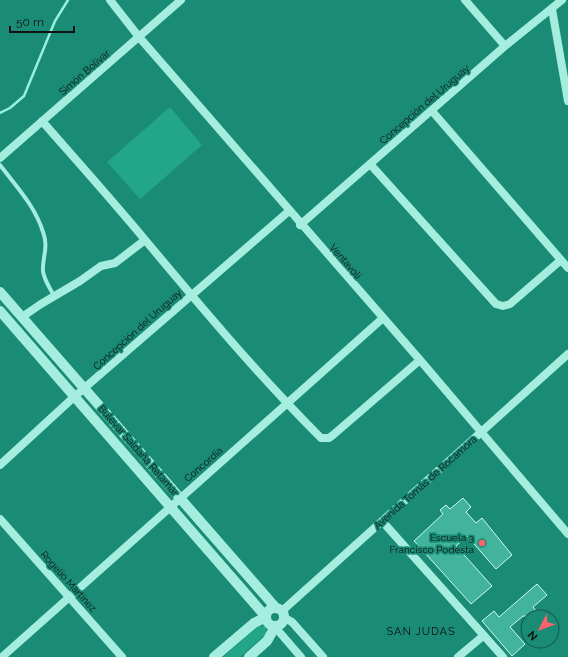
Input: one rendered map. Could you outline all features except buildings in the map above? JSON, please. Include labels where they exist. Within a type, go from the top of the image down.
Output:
[{"type":"street","name":"Ventavoli","points":[[110,0],[139,37],[300,225],[420,360],[568,534]]},
{"type":"street","name":"Simón Bolívar","points":[[0,158],[181,0]]},
{"type":"street","points":[[465,0],[504,46]]},
{"type":"street","name":"Concepción del Uruguay","points":[[300,225],[504,46],[562,0]]},
{"type":"street","points":[[552,9],[568,101]]},
{"type":"street","points":[[432,110],[568,268]]},
{"type":"street","points":[[42,122],[145,240],[190,295],[287,404],[321,438],[329,438],[420,360]]},
{"type":"street","points":[[370,164],[496,304],[503,306],[510,304],[561,260]]},
{"type":"street","name":"Concepción del Uruguay","points":[[0,465],[74,397],[190,295],[289,211]]},
{"type":"street","points":[[22,317],[80,281],[101,266],[115,263],[145,240]]},
{"type":"street","name":"Bulevar Saldaña Retamar","points":[[1,297],[22,317],[281,613],[292,622],[323,657]]},
{"type":"street","name":"Bulevar Saldaña Retamar","points":[[0,311],[266,617],[268,623],[275,627],[301,657]]},
{"type":"street","name":"Concordia","points":[[2,657],[180,497],[383,318]]},
{"type":"street","name":"Avenida Tomás de Rocamora","points":[[281,613],[568,354]]},
{"type":"street","name":"Rogelio Martínez","points":[[0,519],[122,657]]},
{"type":"street","points":[[382,521],[503,657]]},
{"type":"street","points":[[214,657],[254,623],[266,617],[269,610],[281,613],[281,624],[275,627],[267,641],[249,657]]},
{"type":"street","points":[[458,657],[483,636]]},
{"type":"lane","points":[[0,165],[20,189],[43,231],[46,257],[43,269],[45,278],[54,297]]},
{"type":"green space","points":[[170,107],[202,145],[140,199],[107,162]]},
{"type":"green space","points":[[258,626],[266,627],[266,634],[240,657],[223,657]]},
{"type":"waterway","points":[[0,113],[10,108],[24,96],[55,21],[68,0]]},
{"type":"place","name":"Escuela 3 Francisco Podesta","points":[[482,543]]},
{"type":"district","name":"SAN JUDAS","points":[[421,631]]}]
